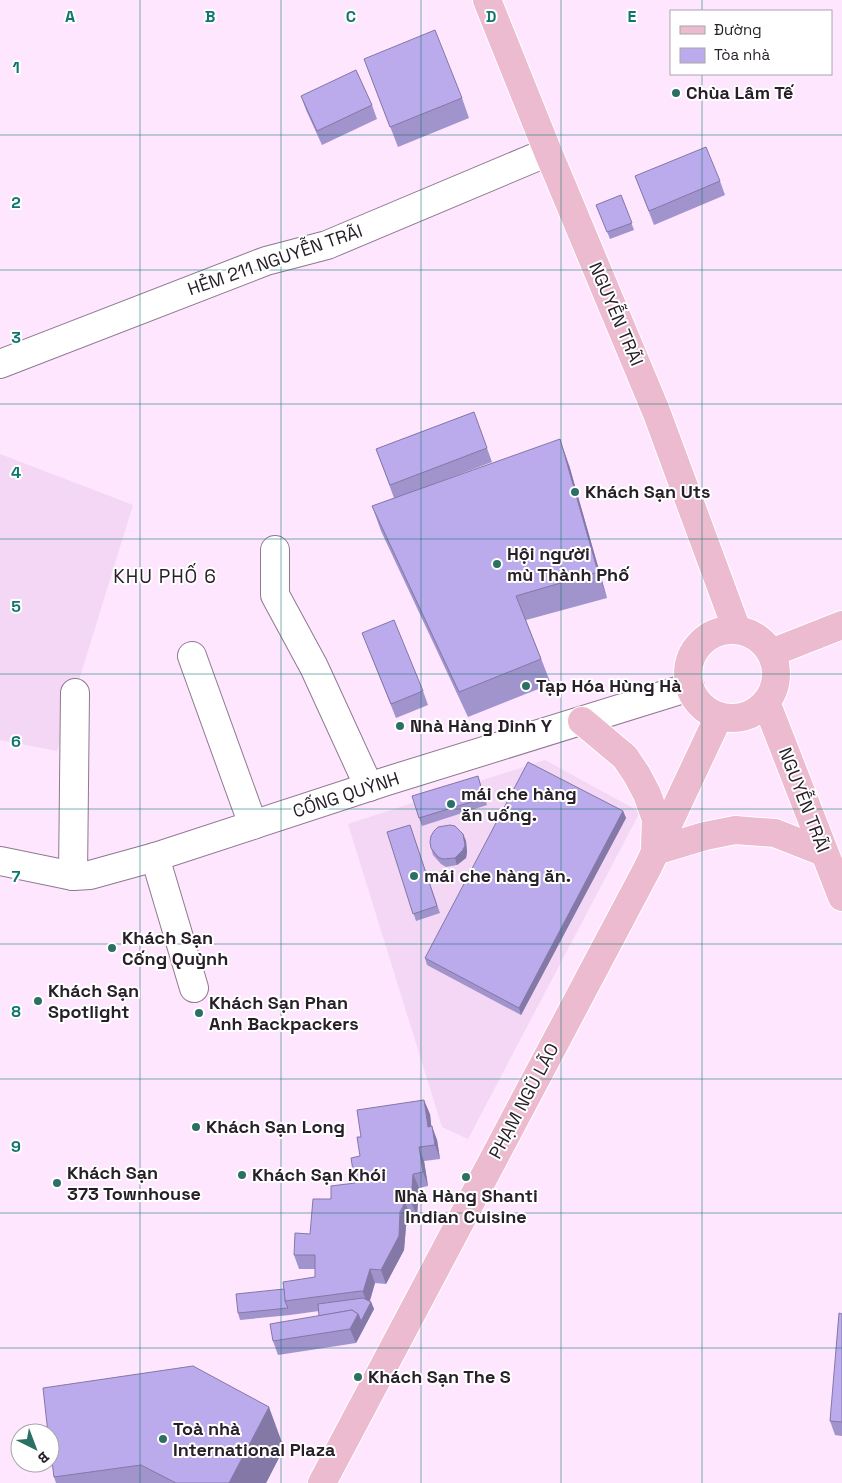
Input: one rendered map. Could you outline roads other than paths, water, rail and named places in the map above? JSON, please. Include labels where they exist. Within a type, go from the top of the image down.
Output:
[{"type":"main road","name":"NGUYỄN TRÃI","points":[[487,0],[656,411],[737,630]]},
{"type":"main road","points":[[771,653],[842,625]]},
{"type":"main road","points":[[737,630],[751,634],[763,642],[771,653],[776,666],[776,679],[772,692],[758,710],[749,715],[729,718],[719,716],[704,708],[692,693],[688,673],[691,659],[698,646],[709,636],[723,631],[737,630]]},
{"type":"main road","name":"NGUYỄN TRÃI","points":[[766,702],[842,897]]},
{"type":"main road","name":"PHẠM NGŨ LÃO","points":[[322,1483],[648,867],[719,716]]},
{"type":"main road","points":[[582,721],[625,757],[637,774],[656,819],[655,851],[705,836],[735,830],[775,833],[823,852]]},
{"type":"street","name":"HẺM 211 NGUYỄN TRÃI","points":[[0,364],[266,261],[327,245],[548,152]]},
{"type":"street","points":[[275,550],[275,595],[314,667],[369,787]]},
{"type":"street","points":[[192,656],[252,825]]},
{"type":"street","name":"CỐNG QUỲNH","points":[[0,861],[72,876],[90,875],[155,857],[369,787],[690,687]]},
{"type":"street","points":[[72,876],[75,693]]},
{"type":"street","points":[[155,857],[194,988]]},
{"type":"place","name":"Chùa Lâm Tế","points":[[676,93]]},
{"type":"place","name":"Khách Sạn Uts","points":[[575,492]]},
{"type":"place","name":"Hội người mù Thành Phố","points":[[497,564]]},
{"type":"place","name":"Tạp Hóa Hùng Hà","points":[[526,686]]},
{"type":"place","name":"Nhà Hàng Dinh Y","points":[[400,726]]},
{"type":"place","name":"mái che hàng ăn uống.","points":[[451,804]]},
{"type":"place","name":"mái che hàng ăn.","points":[[414,876]]},
{"type":"place","name":"Khách Sạn Cống Quỳnh","points":[[112,948]]},
{"type":"place","name":"Khách Sạn Spotlight","points":[[38,1001]]},
{"type":"place","name":"Khách Sạn Phan Anh Backpackers","points":[[199,1013]]},
{"type":"place","name":"Khách Sạn Long","points":[[196,1127]]},
{"type":"place","name":"Khách Sạn Khói","points":[[242,1175]]},
{"type":"place","name":"Nhà Hàng Shanti Indian Cuisine","points":[[466,1177]]},
{"type":"place","name":"Khách Sạn 373 Townhouse","points":[[57,1183]]},
{"type":"place","name":"Khách Sạn The S","points":[[358,1377]]},
{"type":"place","name":"Toà nhà International Plaza","points":[[163,1439]]},
{"type":"district","name":"KHU PHỐ 6","points":[[165,576]]}]
